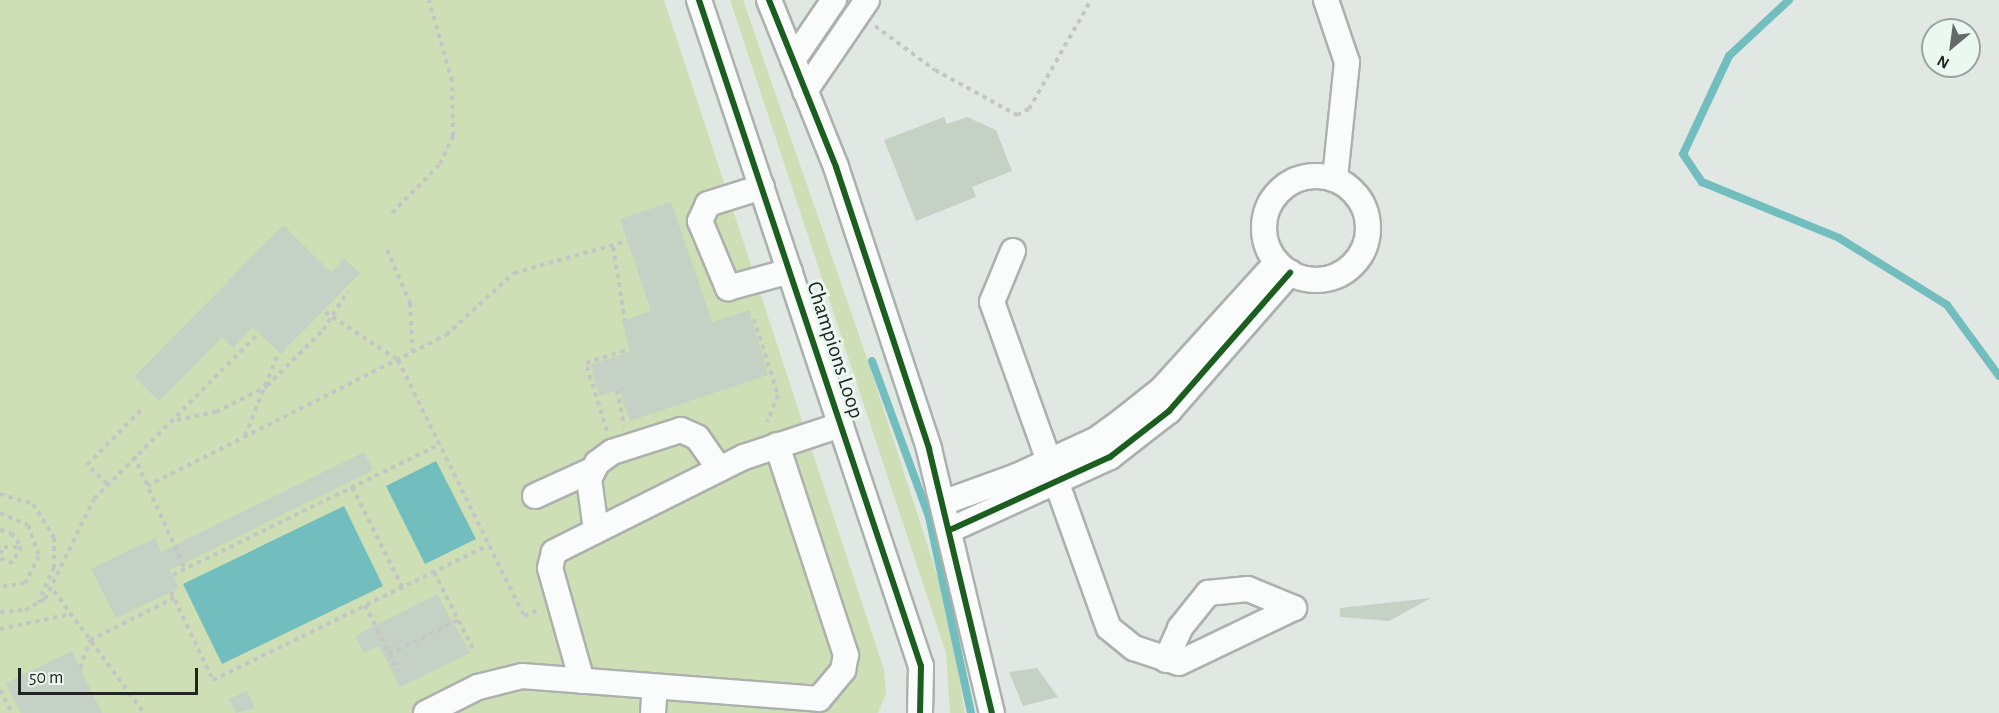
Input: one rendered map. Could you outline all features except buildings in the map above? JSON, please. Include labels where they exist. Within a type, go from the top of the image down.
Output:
[{"type":"street","name":"Champions Loop","points":[[699,0],[921,666],[920,713]]},
{"type":"street","points":[[769,0],[859,230],[945,502],[992,713]]},
{"type":"street","points":[[793,60],[834,0]]},
{"type":"street","points":[[1326,0],[1347,62],[1335,179]]},
{"type":"street","points":[[806,91],[862,7]]},
{"type":"street","points":[[1301,178],[1335,179],[1361,201],[1368,234],[1363,250],[1340,274],[1306,279],[1284,267],[1264,230],[1274,198],[1301,178]]},
{"type":"street","points":[[762,187],[708,204],[700,221],[728,288],[790,271]]},
{"type":"street","points":[[1013,251],[992,302],[1099,613],[1120,640],[1166,660],[1192,660],[1294,608],[1248,589],[1208,593],[1180,628],[1166,660]]},
{"type":"street","points":[[945,502],[1110,457],[1169,411],[1284,267]]},
{"type":"street","points":[[582,681],[551,557],[596,530],[719,469],[770,436],[841,425]]},
{"type":"street","points":[[535,496],[592,470],[612,452],[681,430],[697,437],[719,469]]},
{"type":"street","points":[[426,713],[506,678],[582,681],[809,701],[822,696],[845,666],[770,436]]},
{"type":"street","points":[[592,470],[596,530]]},
{"type":"street","points":[[952,529],[1051,472]]},
{"type":"street","points":[[653,713],[655,687]]},
{"type":"path","points":[[392,213],[440,164],[453,136],[452,81],[429,0]]},
{"type":"path","points":[[862,7],[935,70],[1017,115],[1029,109],[1091,0]]},
{"type":"path","points":[[147,486],[398,360],[459,326],[514,273],[613,247],[627,241]]},
{"type":"path","points":[[613,247],[625,321]]},
{"type":"path","points":[[387,250],[411,309],[413,352]]},
{"type":"path","points":[[177,420],[216,412],[264,388],[332,317],[348,291]]},
{"type":"path","points":[[325,312],[398,360],[524,616],[560,600]]},
{"type":"path","points":[[754,319],[778,395],[770,436]]},
{"type":"path","points":[[0,612],[36,606],[54,590],[80,519],[107,484],[134,456],[177,420],[257,335]]},
{"type":"path","points":[[609,437],[586,363],[629,349]]},
{"type":"path","points":[[245,436],[278,354]]},
{"type":"path","points":[[617,390],[625,433]]},
{"type":"path","points":[[107,484],[87,465],[143,408]]},
{"type":"path","points":[[172,575],[440,444]]},
{"type":"path","points":[[134,456],[184,569]]},
{"type":"path","points":[[352,487],[402,587]]},
{"type":"path","points":[[0,494],[33,504],[54,537],[54,567],[36,606]]},
{"type":"path","points":[[0,513],[28,525],[39,556],[26,582],[0,587]]},
{"type":"path","points":[[0,530],[18,538],[20,547],[13,563],[0,556],[4,547],[20,547]]},
{"type":"path","points":[[171,592],[213,680],[489,545]]},
{"type":"path","points":[[434,572],[473,649]]},
{"type":"path","points":[[54,590],[144,713]]},
{"type":"path","points":[[80,668],[90,640],[174,598]]},
{"type":"path","points":[[365,605],[398,671]]},
{"type":"path","points":[[0,629],[71,614]]},
{"type":"path","points":[[389,654],[458,620]]},
{"type":"path","points":[[0,690],[11,712]]},
{"type":"green space","points":[[0,0],[664,0],[884,670],[886,693],[878,713],[0,713]]},
{"type":"green space","points":[[730,0],[743,0],[869,364],[946,603],[965,713],[950,713],[946,653]]},
{"type":"water","points":[[436,461],[476,539],[425,564],[386,486]]},
{"type":"water","points":[[344,506],[383,586],[222,664],[183,584]]},
{"type":"waterway","points":[[1789,0],[1729,56],[1683,154],[1702,182],[1839,238],[1947,305],[1999,376]]},
{"type":"waterway","points":[[872,361],[929,517],[971,713]]},
{"type":"cycle path","points":[[699,0],[921,666],[920,713]]},
{"type":"cycle path","points":[[769,0],[836,167],[929,449],[992,713]]},
{"type":"cycle path","points":[[952,529],[1110,457],[1169,411],[1290,273]]}]
